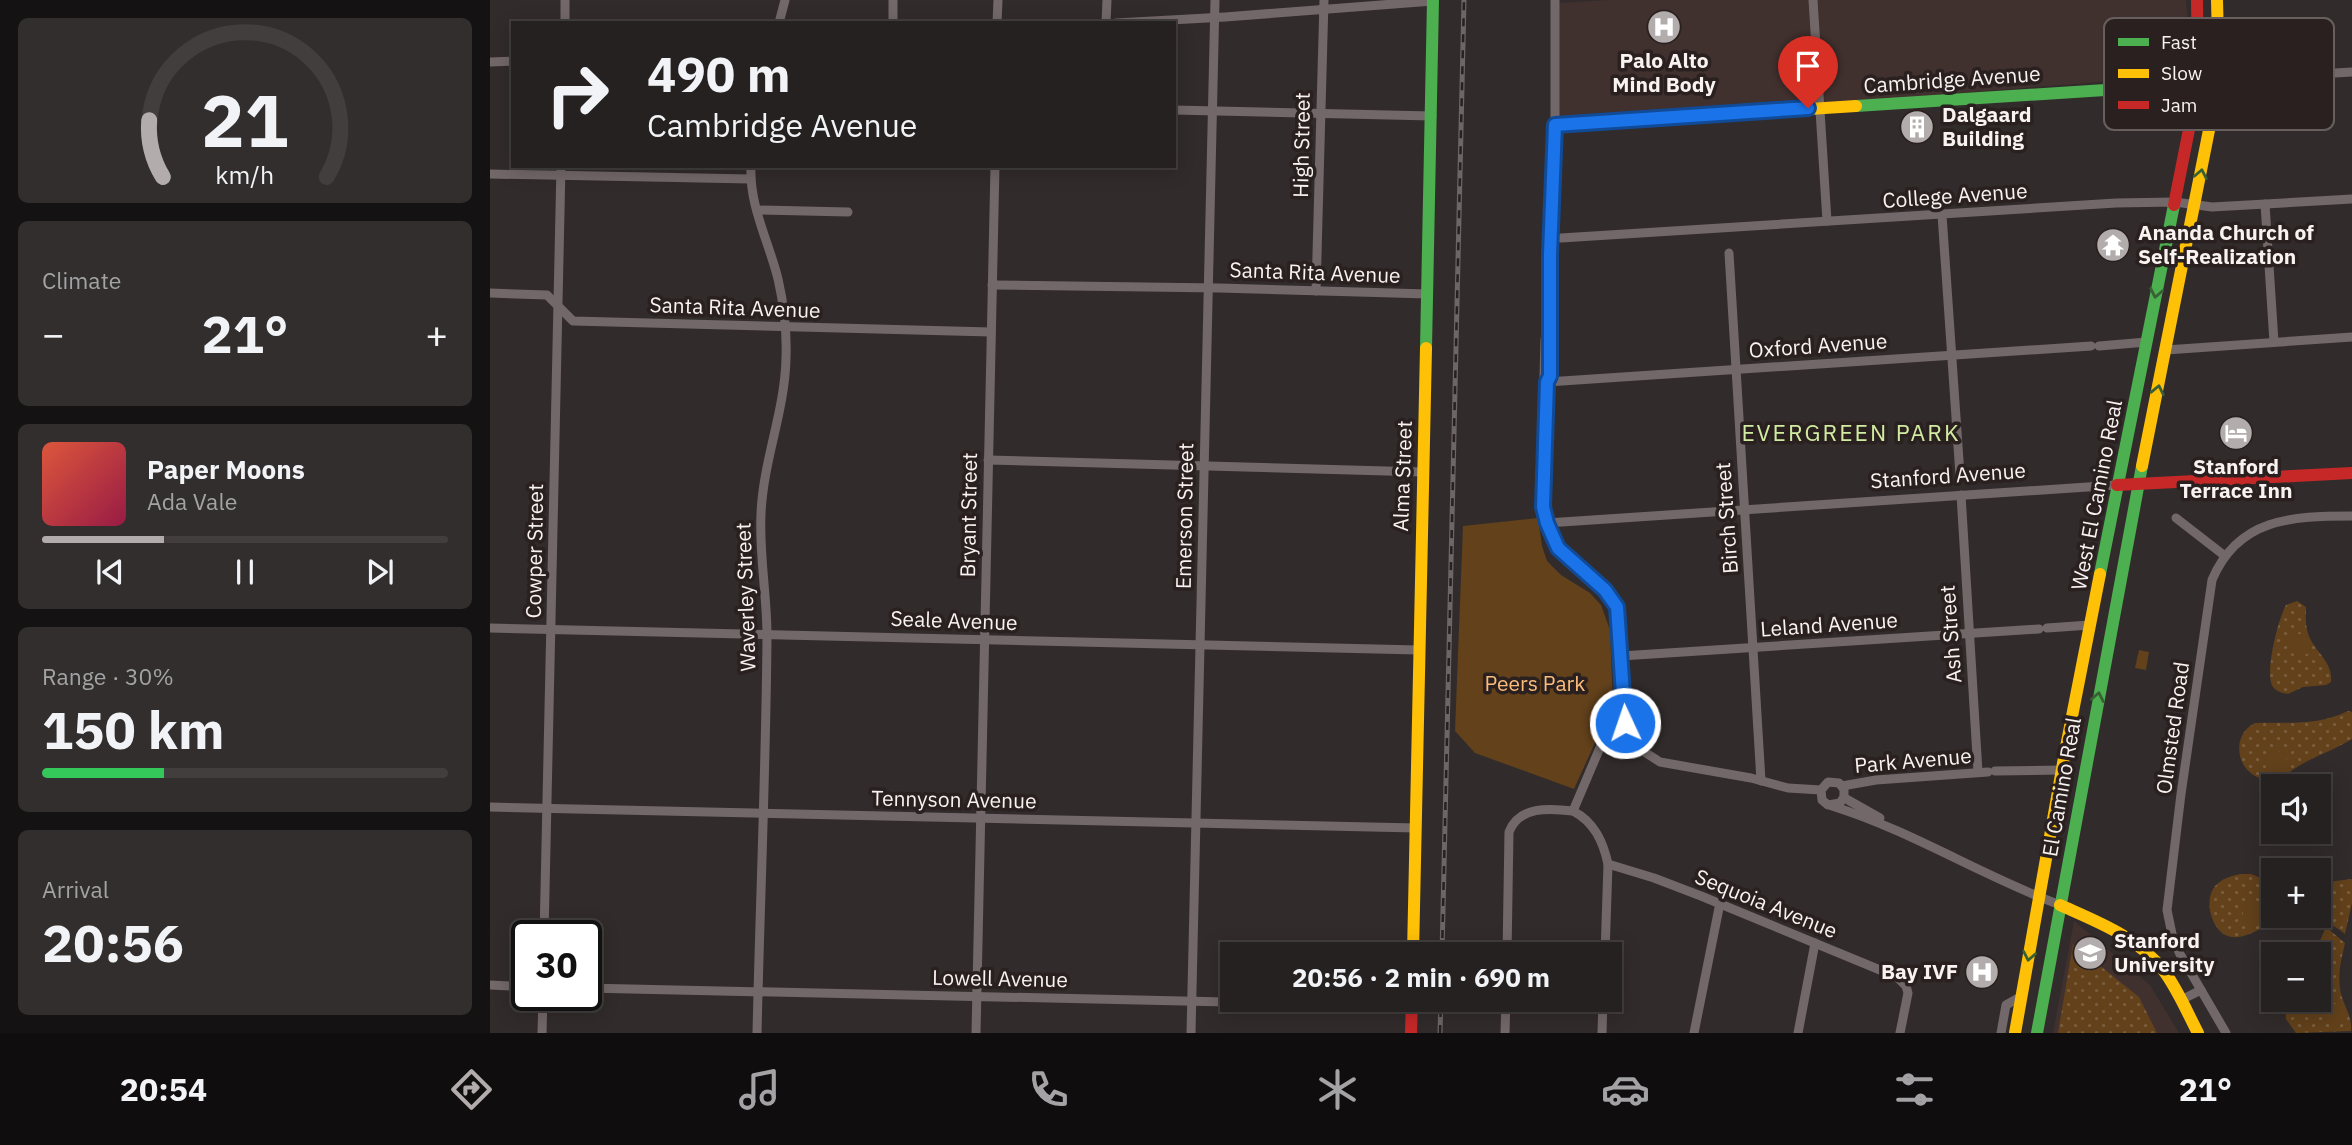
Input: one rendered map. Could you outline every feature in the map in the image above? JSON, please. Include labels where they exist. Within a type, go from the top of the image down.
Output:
[{"type":"main road","name":"Alma Street","points":[[1413,942],[1433,0]]},
{"type":"main road","name":"West El Camino Real","points":[[2197,0],[2197,18]]},
{"type":"main road","name":"West El Camino Real","points":[[2217,0],[2217,18]]},
{"type":"main road","name":"Cambridge Avenue","points":[[1555,125],[2104,90]]},
{"type":"main road","name":"West El Camino Real","points":[[2021,996],[2117,485],[2189,130]]},
{"type":"main road","name":"West El Camino Real","points":[[2126,549],[2209,130]]},
{"type":"main road","name":"Stanford Avenue","points":[[2117,485],[2352,472]]},
{"type":"main road","name":"El Camino Real","points":[[2037,1033],[2126,549]]},
{"type":"main road","points":[[2060,905],[2141,945],[2166,974],[2198,1033]]},
{"type":"main road","points":[[2015,1033],[2021,996]]},
{"type":"main road","points":[[1411,1033],[1412,1012]]},
{"type":"street","points":[[565,0],[565,21]]},
{"type":"street","points":[[780,21],[785,0]]},
{"type":"street","points":[[893,0],[893,21]]},
{"type":"street","points":[[998,0],[998,21]]},
{"type":"street","points":[[1106,21],[1107,0]]},
{"type":"street","name":"Emerson Street","points":[[1191,1033],[1210,110],[1215,0]]},
{"type":"street","points":[[1155,21],[1214,18],[1324,5],[1433,0]]},
{"type":"street","points":[[1555,0],[1555,125],[1548,303],[1552,307],[1543,507],[1551,536],[1563,553],[1612,598],[1618,611],[1625,723],[1631,737],[1644,752],[1665,764],[1788,788],[1821,790]]},
{"type":"street","points":[[1813,0],[1826,221]]},
{"type":"street","name":"High Street","points":[[1316,291],[1324,5]]},
{"type":"street","points":[[490,62],[511,61]]},
{"type":"street","name":"Cambridge Avenue","points":[[2334,73],[2352,72]]},
{"type":"street","points":[[1176,110],[1432,116]]},
{"type":"street","name":"Waverley Street","points":[[751,168],[757,209],[778,281],[786,327],[783,398],[764,480],[761,511],[760,544],[766,634],[757,1033]]},
{"type":"street","name":"Bryant Street","points":[[975,1033],[995,168]]},
{"type":"street","points":[[490,174],[561,171],[751,179]]},
{"type":"street","name":"Cowper Street","points":[[544,920],[561,171]]},
{"type":"street","name":"College Avenue","points":[[1561,238],[2116,203],[2175,202],[2212,207],[2352,199]]},
{"type":"street","points":[[2265,204],[2274,342]]},
{"type":"street","points":[[757,209],[848,212]]},
{"type":"street","points":[[1942,215],[1959,475]]},
{"type":"street","name":"Birch Street","points":[[1729,253],[1761,781]]},
{"type":"street","name":"Santa Rita Avenue","points":[[992,285],[1428,294]]},
{"type":"street","name":"Santa Rita Avenue","points":[[490,293],[547,295],[573,321],[990,332]]},
{"type":"street","points":[[2166,350],[2352,337]]},
{"type":"street","name":"Oxford Avenue","points":[[1547,382],[2147,342]]},
{"type":"street","points":[[988,460],[1422,472]]},
{"type":"street","name":"Stanford Avenue","points":[[1547,523],[2117,485]]},
{"type":"street","name":"Ash Street","points":[[1961,495],[1978,772]]},
{"type":"street","name":"Olmsted Road","points":[[2226,1033],[2174,939],[2167,910],[2212,580],[2225,555],[2246,535],[2273,523],[2352,516]]},
{"type":"street","points":[[2176,518],[2225,555]]},
{"type":"street","name":"Leland Avenue","points":[[1621,656],[2090,625]]},
{"type":"street","name":"Seale Avenue","points":[[490,628],[1418,650]]},
{"type":"street","points":[[1573,811],[1607,731],[1616,726]]},
{"type":"street","name":"Park Avenue","points":[[1842,786],[1876,780],[1978,772],[2062,770]]},
{"type":"street","points":[[1832,806],[1840,803],[1844,797],[1842,786],[1832,781],[1825,784],[1821,790],[1822,800],[1832,806],[1893,827]]},
{"type":"street","points":[[1844,797],[1893,827],[2060,905]]},
{"type":"street","name":"Tennyson Avenue","points":[[490,807],[1416,828]]},
{"type":"street","points":[[1507,942],[1509,832],[1517,818],[1533,811],[1573,811],[1583,816],[1601,841],[1608,864],[1605,942]]},
{"type":"street","name":"Sequoia Avenue","points":[[1608,864],[1720,903],[1891,973],[1906,986],[1908,993],[1900,1033]]},
{"type":"street","points":[[1695,1033],[1720,903]]},
{"type":"street","points":[[1798,1033],[1815,943]]},
{"type":"street","points":[[490,985],[511,986]]},
{"type":"street","name":"Lowell Avenue","points":[[602,988],[1220,1001]]},
{"type":"street","points":[[2181,999],[2201,990]]},
{"type":"street","points":[[2001,1033],[2006,1005],[2021,996]]},
{"type":"street","points":[[542,1011],[542,1033]]},
{"type":"street","points":[[1505,1033],[1506,1012]]},
{"type":"street","points":[[1602,1033],[1603,1012]]},
{"type":"shaded area","points":[[1608,0],[2186,0],[2187,18],[2104,18],[2104,82],[1556,124],[1558,3]]},
{"type":"shaded area","name":"Stanford University","points":[[2074,921],[2150,985],[2179,1033],[2053,1033]]},
{"type":"green space","name":"Peers Park","points":[[1538,518],[1547,561],[1561,575],[1590,593],[1601,605],[1610,630],[1613,703],[1574,789],[1475,753],[1455,731],[1463,526]]},
{"type":"green space","points":[[2297,601],[2306,607],[2308,633],[2327,663],[2331,682],[2303,687],[2288,694],[2273,687],[2271,659],[2286,605]]},
{"type":"green space","points":[[2300,634],[2308,637],[2311,645],[2308,653],[2300,656],[2292,653],[2289,645],[2292,637]]},
{"type":"green space","points":[[2139,650],[2149,652],[2146,670],[2135,668]]},
{"type":"green space","points":[[2352,712],[2352,739],[2287,774],[2261,774],[2261,778],[2257,777],[2243,764],[2239,746],[2241,737],[2255,723],[2291,723]]},
{"type":"green space","points":[[2276,751],[2284,754],[2287,762],[2284,770],[2276,773],[2268,770],[2265,762],[2268,754]]},
{"type":"green space","points":[[2241,874],[2261,878],[2262,928],[2236,937],[2220,931],[2210,911],[2210,895],[2213,889],[2229,877]]},
{"type":"green space","points":[[2352,879],[2352,903],[2345,934],[2331,925],[2331,882]]},
{"type":"green space","points":[[2246,906],[2261,906],[2261,922],[2254,925],[2246,922],[2243,914]]},
{"type":"green space","points":[[2327,928],[2345,943],[2339,981],[2351,1031],[2296,1033],[2286,1019],[2286,1012],[2331,1012],[2331,942],[2319,942]]},
{"type":"green space","name":"Stanford University","points":[[2073,944],[2139,997],[2157,1033],[2058,1033]]},
{"type":"green space","points":[[2331,1004],[2339,1004],[2346,1011],[2346,1019],[2339,1026],[2331,1026],[2324,1019],[2324,1012],[2331,1012]]},
{"type":"railway","points":[[1442,942],[1464,0]]},
{"type":"railway","points":[[1440,1033],[1441,1012]]},
{"type":"traffic: fast","points":[[1426,348],[1433,0]]},
{"type":"traffic: fast","points":[[1856,106],[2104,90]]},
{"type":"traffic: fast","points":[[2100,574],[2174,205]]},
{"type":"traffic: fast","points":[[2037,1033],[2142,466]]},
{"type":"traffic: slow","points":[[2217,0],[2217,18]]},
{"type":"traffic: slow","points":[[1555,125],[1856,106]]},
{"type":"traffic: slow","points":[[2142,466],[2209,130]]},
{"type":"traffic: slow","points":[[1413,942],[1426,348]]},
{"type":"traffic: slow","points":[[2015,1033],[2100,574]]},
{"type":"traffic: slow","points":[[2060,905],[2130,940],[2154,959],[2174,986],[2198,1033]]},
{"type":"traffic: jam","points":[[2197,0],[2197,18]]},
{"type":"traffic: jam","points":[[2174,205],[2189,130]]},
{"type":"traffic: jam","points":[[2117,485],[2352,473]]},
{"type":"traffic: jam","points":[[1411,1033],[1412,1012]]},
{"type":"place","name":"Palo Alto Mind Body","points":[[1664,27]]},
{"type":"place","name":"Dalgaard Building","points":[[1917,127]]},
{"type":"place","name":"Ananda Church of Self-Realization","points":[[2113,245]]},
{"type":"place","name":"Stanford Terrace Inn","points":[[2236,433]]},
{"type":"place","name":"Stanford University","points":[[2090,953]]},
{"type":"place","name":"Bay IVF","points":[[1982,972]]},
{"type":"district","name":"EVERGREEN PARK","points":[[1851,433]]},
{"type":"route","points":[[1625,723],[1617,607],[1605,590],[1558,548],[1551,536],[1543,507],[1547,382],[1550,376],[1550,254],[1555,125],[1808,108]]}]
